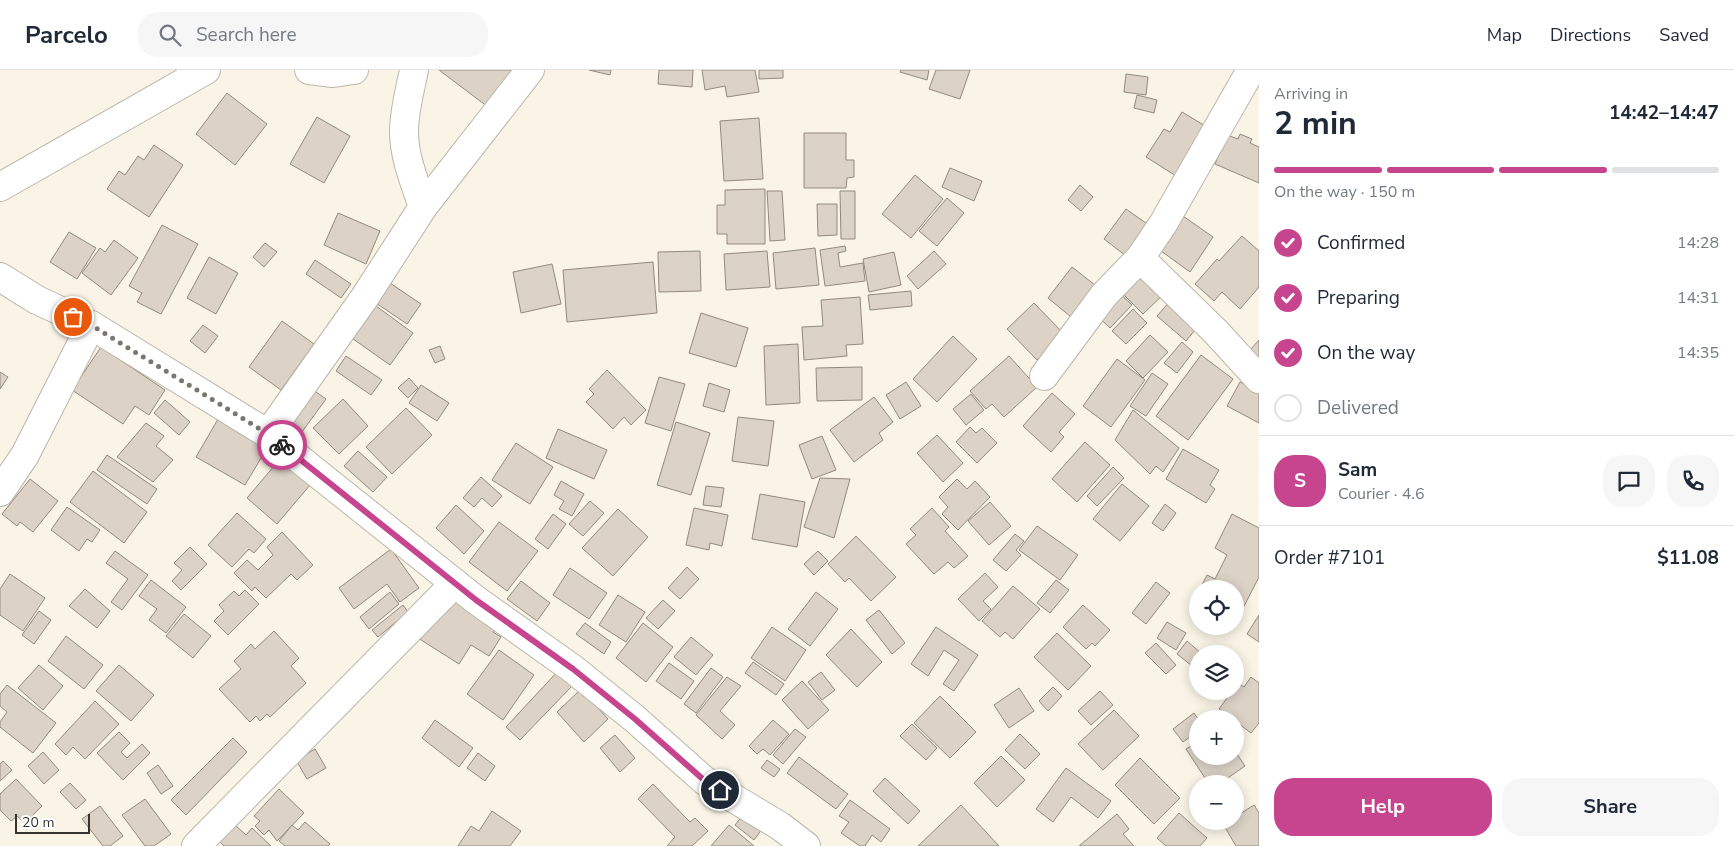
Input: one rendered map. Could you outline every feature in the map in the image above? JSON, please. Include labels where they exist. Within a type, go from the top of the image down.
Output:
[{"type":"street","points":[[0,187],[206,70]]},
{"type":"street","points":[[309,70],[333,73],[354,70]]},
{"type":"street","points":[[414,70],[404,131],[406,148],[423,207]]},
{"type":"street","points":[[268,434],[366,297],[423,207],[530,70]]},
{"type":"street","points":[[1044,376],[1104,295],[1140,258],[1163,224],[1251,70]]},
{"type":"street","points":[[1140,258],[1216,332],[1259,379]]},
{"type":"street","points":[[0,277],[37,300],[91,325],[268,434],[495,614],[573,669],[635,719],[705,781],[776,836],[806,846]]},
{"type":"street","points":[[0,492],[25,455],[91,325]]},
{"type":"street","points":[[196,846],[455,583]]},
{"type":"building","points":[[439,70],[512,70],[514,71],[488,107]]},
{"type":"building","points":[[589,70],[611,70],[610,75]]},
{"type":"building","points":[[659,70],[693,70],[692,87],[658,84]]},
{"type":"building","points":[[702,70],[755,70],[759,92],[727,97],[725,86],[705,90]]},
{"type":"building","points":[[759,70],[783,70],[783,78],[759,79]]},
{"type":"building","points":[[901,70],[929,70],[927,80],[900,72]]},
{"type":"building","points":[[936,70],[970,70],[960,99],[929,89]]},
{"type":"building","points":[[1126,74],[1148,77],[1146,95],[1124,92]]},
{"type":"building","points":[[227,93],[267,124],[235,165],[196,134]]},
{"type":"building","points":[[1137,95],[1157,100],[1154,113],[1134,108]]},
{"type":"building","points":[[1182,112],[1212,130],[1181,179],[1146,157],[1164,129],[1170,132]]},
{"type":"building","points":[[317,117],[350,136],[324,183],[290,164]]},
{"type":"building","points":[[759,118],[763,179],[724,181],[720,121]]},
{"type":"building","points":[[804,133],[846,133],[846,160],[854,160],[854,177],[847,178],[846,188],[804,188]]},
{"type":"building","points":[[1240,134],[1252,139],[1250,143],[1259,147],[1259,183],[1215,164],[1227,135],[1238,139]]},
{"type":"building","points":[[154,145],[183,165],[149,217],[107,189],[119,171],[125,175],[138,156],[144,160]]},
{"type":"building","points":[[950,168],[982,181],[974,201],[942,187]]},
{"type":"building","points":[[915,175],[943,199],[911,238],[882,214]]},
{"type":"building","points":[[1080,185],[1093,197],[1081,211],[1068,200]]},
{"type":"building","points":[[765,189],[765,244],[727,244],[727,234],[717,234],[717,205],[725,205],[725,190]]},
{"type":"building","points":[[767,191],[782,191],[785,240],[770,241]]},
{"type":"building","points":[[840,191],[855,191],[855,239],[841,239]]},
{"type":"building","points":[[947,198],[964,213],[937,246],[919,231]]},
{"type":"building","points":[[817,204],[837,204],[837,235],[818,236]]},
{"type":"building","points":[[1126,209],[1153,228],[1130,259],[1104,239]]},
{"type":"building","points":[[338,213],[380,231],[366,264],[324,245]]},
{"type":"building","points":[[1180,214],[1213,237],[1190,272],[1157,248]]},
{"type":"building","points":[[162,225],[198,244],[161,314],[137,302],[142,293],[129,286]]},
{"type":"building","points":[[69,232],[96,248],[77,279],[50,262]]},
{"type":"building","points":[[1242,236],[1259,251],[1259,287],[1240,309],[1222,292],[1214,301],[1195,284],[1217,259],[1219,261]]},
{"type":"building","points":[[114,240],[138,258],[111,295],[82,273],[100,248],[105,252]]},
{"type":"building","points":[[265,243],[277,252],[264,267],[253,257]]},
{"type":"building","points":[[845,246],[846,251],[838,253],[840,267],[863,263],[865,281],[825,286],[820,250]]},
{"type":"building","points":[[815,248],[819,285],[776,289],[773,253]]},
{"type":"building","points":[[700,251],[701,291],[659,292],[658,252]]},
{"type":"building","points":[[767,251],[770,287],[726,290],[724,254]]},
{"type":"building","points":[[934,251],[946,264],[918,289],[907,276]]},
{"type":"building","points":[[894,252],[901,285],[869,292],[863,259]]},
{"type":"building","points":[[209,257],[238,273],[216,314],[187,298]]},
{"type":"building","points":[[315,260],[351,284],[341,298],[306,274]]},
{"type":"building","points":[[653,262],[657,313],[567,322],[563,270]]},
{"type":"building","points":[[552,264],[561,304],[521,313],[513,272]]},
{"type":"building","points":[[1072,267],[1100,289],[1076,321],[1048,298]]},
{"type":"building","points":[[1145,267],[1167,291],[1143,314],[1120,291]]},
{"type":"building","points":[[387,281],[421,304],[407,324],[373,301]]},
{"type":"building","points":[[1114,288],[1132,305],[1110,328],[1092,311]]},
{"type":"building","points":[[911,291],[912,306],[870,310],[868,295]]},
{"type":"building","points":[[860,297],[863,344],[846,345],[847,356],[804,360],[802,327],[823,326],[821,300]]},
{"type":"building","points":[[1171,300],[1199,325],[1186,341],[1157,316]]},
{"type":"building","points":[[372,303],[413,333],[390,365],[349,336]]},
{"type":"building","points":[[1034,303],[1064,334],[1037,360],[1007,329]]},
{"type":"building","points":[[1133,309],[1147,323],[1126,344],[1112,331]]},
{"type":"building","points":[[701,313],[748,328],[736,367],[689,353]]},
{"type":"building","points":[[282,321],[314,344],[281,390],[249,367]]},
{"type":"building","points":[[203,325],[218,336],[205,353],[190,341]]},
{"type":"building","points":[[1150,335],[1168,352],[1143,378],[1126,361]]},
{"type":"building","points":[[953,336],[977,359],[937,402],[913,379]]},
{"type":"building","points":[[1259,340],[1259,359],[1250,350]]},
{"type":"building","points":[[1182,342],[1193,352],[1177,373],[1164,363]]},
{"type":"building","points":[[798,344],[800,403],[766,405],[764,346]]},
{"type":"building","points":[[440,346],[445,359],[435,363],[429,350]]},
{"type":"building","points":[[101,347],[165,390],[149,415],[135,406],[123,424],[72,390]]},
{"type":"building","points":[[1201,355],[1233,379],[1188,440],[1156,416]]},
{"type":"building","points":[[346,356],[382,380],[371,395],[336,371]]},
{"type":"building","points":[[1009,356],[1037,387],[1004,417],[992,404],[986,409],[970,391]]},
{"type":"building","points":[[1117,359],[1145,380],[1111,427],[1083,406]]},
{"type":"building","points":[[862,367],[862,400],[817,401],[816,368]]},
{"type":"building","points":[[607,370],[646,410],[631,425],[624,417],[613,429],[586,402],[594,394],[589,389]]},
{"type":"building","points":[[0,372],[8,377],[0,389]]},
{"type":"building","points":[[1152,373],[1168,384],[1146,416],[1130,406]]},
{"type":"building","points":[[659,377],[685,384],[671,431],[645,423]]},
{"type":"building","points":[[409,378],[418,388],[408,398],[398,388]]},
{"type":"building","points":[[906,382],[921,406],[900,419],[886,395]]},
{"type":"building","points":[[1240,382],[1259,392],[1259,423],[1227,406]]},
{"type":"building","points":[[709,383],[730,390],[724,412],[703,406]]},
{"type":"building","points":[[306,385],[326,399],[299,436],[280,421]]},
{"type":"building","points":[[421,385],[449,403],[437,421],[409,403]]},
{"type":"building","points":[[1052,393],[1075,414],[1059,432],[1064,437],[1051,452],[1023,426]]},
{"type":"building","points":[[971,394],[984,410],[966,425],[953,409]]},
{"type":"building","points":[[874,397],[893,422],[879,433],[883,440],[854,462],[830,430]]},
{"type":"building","points":[[343,399],[368,426],[339,454],[313,428]]},
{"type":"building","points":[[165,400],[190,422],[179,435],[154,413]]},
{"type":"building","points":[[406,408],[432,435],[392,474],[366,447]]},
{"type":"building","points":[[1133,410],[1179,448],[1163,472],[1156,466],[1150,474],[1115,440]]},
{"type":"building","points":[[221,414],[270,443],[245,485],[196,457]]},
{"type":"building","points":[[738,417],[774,421],[768,466],[732,461]]},
{"type":"building","points":[[676,422],[710,433],[691,495],[657,485]]},
{"type":"building","points":[[146,423],[164,436],[156,446],[173,460],[153,482],[117,457]]},
{"type":"building","points":[[970,427],[976,433],[982,428],[997,443],[977,463],[956,442]]},
{"type":"building","points":[[558,429],[607,450],[594,479],[546,458]]},
{"type":"building","points":[[937,435],[963,463],[943,482],[917,453]]},
{"type":"building","points":[[822,436],[836,470],[812,479],[799,445]]},
{"type":"building","points":[[1085,442],[1110,465],[1077,502],[1052,479]]},
{"type":"building","points":[[516,443],[553,467],[530,504],[492,480]]},
{"type":"building","points":[[1183,449],[1219,470],[1210,485],[1215,489],[1206,503],[1166,479]]},
{"type":"building","points":[[358,451],[387,477],[373,492],[344,466]]},
{"type":"building","points":[[286,452],[316,478],[277,524],[247,498]]},
{"type":"building","points":[[107,455],[157,489],[147,504],[97,470]]},
{"type":"building","points":[[1113,467],[1124,478],[1097,506],[1087,496]]},
{"type":"building","points":[[93,471],[147,512],[124,543],[70,502]]},
{"type":"building","points":[[481,477],[502,496],[492,507],[482,498],[474,507],[463,498]]},
{"type":"building","points":[[820,478],[850,479],[834,538],[804,527]]},
{"type":"building","points":[[30,479],[58,501],[33,532],[20,522],[17,526],[2,514]]},
{"type":"building","points":[[957,479],[967,489],[975,481],[990,497],[958,530],[942,514],[948,507],[939,497]]},
{"type":"building","points":[[561,481],[584,494],[572,516],[559,509],[564,501],[554,495]]},
{"type":"building","points":[[1122,484],[1149,506],[1120,541],[1093,519]]},
{"type":"building","points":[[706,486],[724,488],[721,507],[703,505]]},
{"type":"building","points":[[760,494],[805,502],[797,547],[752,539]]},
{"type":"building","points":[[590,501],[604,513],[583,536],[569,524]]},
{"type":"building","points":[[990,502],[1011,526],[989,545],[968,521]]},
{"type":"building","points":[[1165,504],[1176,513],[1163,531],[1152,523]]},
{"type":"building","points":[[456,505],[484,531],[464,554],[436,528]]},
{"type":"building","points":[[67,507],[100,530],[92,542],[87,539],[79,551],[51,530]]},
{"type":"building","points":[[694,508],[728,515],[722,546],[710,543],[709,550],[686,545]]},
{"type":"building","points":[[932,508],[949,527],[945,531],[968,556],[954,568],[948,562],[934,574],[906,544],[916,535],[910,529]]},
{"type":"building","points":[[618,509],[648,537],[613,576],[582,548]]},
{"type":"building","points":[[237,513],[266,539],[254,553],[249,549],[232,567],[208,545]]},
{"type":"building","points":[[553,514],[566,524],[548,549],[535,539]]},
{"type":"building","points":[[1232,514],[1259,528],[1259,577],[1244,606],[1244,580],[1204,580],[1207,575],[1215,579],[1227,555],[1215,548]]},
{"type":"building","points":[[499,522],[538,551],[507,591],[469,562]]},
{"type":"building","points":[[1037,526],[1078,555],[1060,580],[1019,550]]},
{"type":"building","points":[[282,532],[313,565],[297,580],[291,574],[266,598],[255,587],[252,591],[234,573],[247,560],[258,570],[273,555],[267,547]]},
{"type":"building","points":[[1015,534],[1024,541],[1016,550],[1021,555],[1006,571],[993,560]]},
{"type":"building","points":[[856,536],[896,577],[871,601],[849,578],[845,582],[828,564]]},
{"type":"building","points":[[190,547],[207,564],[181,590],[172,581],[182,570],[174,563]]},
{"type":"building","points":[[391,549],[419,588],[400,602],[387,584],[354,609],[339,588]]},
{"type":"building","points":[[115,551],[148,575],[122,610],[111,602],[128,579],[106,563]]},
{"type":"building","points":[[818,551],[828,561],[814,575],[804,564]]},
{"type":"building","points":[[687,567],[699,579],[680,599],[668,588]]},
{"type":"building","points":[[570,568],[607,593],[589,619],[553,595]]},
{"type":"building","points":[[985,573],[998,587],[983,601],[991,609],[979,621],[958,599]]},
{"type":"building","points":[[10,574],[45,598],[23,631],[0,615],[0,589]]},
{"type":"building","points":[[151,580],[186,607],[166,633],[149,620],[157,609],[139,596]]},
{"type":"building","points":[[1056,580],[1069,590],[1050,613],[1037,603]]},
{"type":"building","points":[[521,581],[550,603],[537,621],[507,599]]},
{"type":"building","points":[[1156,582],[1170,593],[1146,624],[1132,613]]},
{"type":"building","points":[[1013,586],[1040,609],[1013,639],[1005,632],[1000,637],[982,621]]},
{"type":"building","points":[[85,589],[110,611],[97,628],[69,606]]},
{"type":"building","points":[[245,590],[259,604],[228,635],[214,621],[224,611],[219,605],[234,591],[239,596]]},
{"type":"building","points":[[390,592],[399,604],[369,629],[360,617]]},
{"type":"building","points":[[816,592],[838,609],[810,646],[788,629]]},
{"type":"building","points":[[455,594],[498,622],[493,632],[501,637],[489,656],[471,645],[459,664],[418,638],[430,618],[437,622]]},
{"type":"building","points":[[618,595],[645,612],[626,642],[599,625]]},
{"type":"building","points":[[663,600],[675,611],[658,629],[646,618]]},
{"type":"building","points":[[403,605],[408,612],[378,637],[372,630]]},
{"type":"building","points":[[1083,605],[1110,630],[1095,646],[1092,643],[1086,649],[1063,627]]},
{"type":"building","points":[[879,610],[905,643],[892,654],[866,620]]},
{"type":"building","points":[[39,611],[51,620],[34,644],[22,635]]},
{"type":"building","points":[[184,614],[211,636],[193,658],[166,636]]},
{"type":"building","points":[[1259,615],[1259,642],[1247,634]]},
{"type":"building","points":[[1167,622],[1186,633],[1176,650],[1157,638]]},
{"type":"building","points":[[585,623],[611,642],[604,654],[576,634]]},
{"type":"building","points":[[643,623],[673,647],[646,682],[616,658]]},
{"type":"building","points":[[772,627],[806,650],[785,681],[751,658]]},
{"type":"building","points":[[936,627],[978,655],[954,691],[943,684],[959,660],[944,650],[928,676],[911,664]]},
{"type":"building","points":[[851,629],[882,662],[857,687],[826,655]]},
{"type":"building","points":[[274,631],[299,658],[291,666],[306,683],[270,717],[267,714],[260,721],[256,716],[250,722],[219,689],[241,669],[234,661],[251,644],[255,649]]},
{"type":"building","points":[[1057,633],[1091,666],[1068,690],[1034,657]]},
{"type":"building","points":[[66,636],[103,665],[84,689],[48,661]]},
{"type":"building","points":[[691,637],[713,655],[696,675],[674,657]]},
{"type":"building","points":[[1187,641],[1192,645],[1189,645],[1189,664],[1177,654]]},
{"type":"building","points":[[1156,643],[1176,665],[1166,674],[1145,653]]},
{"type":"building","points":[[499,650],[534,675],[503,720],[467,694]]},
{"type":"building","points":[[753,662],[784,684],[776,695],[745,673]]},
{"type":"building","points":[[669,663],[694,681],[681,699],[656,681]]},
{"type":"building","points":[[39,665],[63,686],[43,710],[18,688]]},
{"type":"building","points":[[119,665],[154,695],[131,721],[96,691]]},
{"type":"building","points":[[711,668],[723,677],[696,713],[684,704]]},
{"type":"building","points":[[558,671],[573,685],[520,740],[506,727]]},
{"type":"building","points":[[821,672],[835,690],[822,700],[808,682]]},
{"type":"building","points":[[727,677],[741,686],[720,711],[735,725],[722,739],[696,715]]},
{"type":"building","points":[[1251,677],[1259,683],[1259,723],[1251,733],[1244,728],[1244,710],[1219,709],[1226,700],[1244,700],[1244,687]]},
{"type":"building","points":[[802,681],[829,710],[808,729],[782,700]]},
{"type":"building","points":[[7,685],[56,723],[33,753],[0,727],[0,722],[7,712],[0,706],[0,694]]},
{"type":"building","points":[[1053,687],[1062,696],[1048,711],[1039,701]]},
{"type":"building","points":[[1019,688],[1034,711],[1009,728],[994,705]]},
{"type":"building","points":[[581,689],[608,719],[584,742],[557,712]]},
{"type":"building","points":[[1100,691],[1113,705],[1091,725],[1078,711]]},
{"type":"building","points":[[940,696],[976,732],[950,758],[914,723]]},
{"type":"building","points":[[95,701],[119,724],[85,759],[73,747],[66,755],[55,744]]},
{"type":"building","points":[[1114,710],[1139,736],[1103,770],[1078,744]]},
{"type":"building","points":[[1189,717],[1189,738],[1183,742],[1173,729]]},
{"type":"building","points":[[435,720],[473,748],[459,767],[422,738]]},
{"type":"building","points":[[773,720],[789,734],[770,755],[763,749],[757,754],[749,746]]},
{"type":"building","points":[[912,724],[937,748],[926,760],[900,736]]},
{"type":"building","points":[[795,729],[806,737],[783,764],[773,755]]},
{"type":"building","points":[[119,732],[130,743],[121,752],[127,758],[142,744],[150,753],[123,780],[97,753]]},
{"type":"building","points":[[1020,734],[1040,754],[1025,769],[1005,750]]},
{"type":"building","points":[[615,735],[635,758],[620,772],[600,748]]},
{"type":"building","points":[[233,738],[247,752],[186,815],[171,800]]},
{"type":"building","points":[[315,749],[326,768],[307,779],[296,760]]},
{"type":"building","points":[[43,752],[59,770],[44,784],[28,766]]},
{"type":"building","points":[[478,753],[495,766],[485,781],[467,768]]},
{"type":"building","points":[[1001,756],[1025,780],[997,807],[974,783]]},
{"type":"building","points":[[799,757],[848,794],[836,809],[787,773]]},
{"type":"building","points":[[1140,758],[1180,798],[1154,824],[1115,785]]},
{"type":"building","points":[[767,760],[780,769],[774,777],[761,768]]},
{"type":"building","points":[[3,761],[12,770],[0,781],[0,764]]},
{"type":"building","points":[[158,765],[173,786],[161,794],[147,773]]},
{"type":"building","points":[[1197,765],[1245,766],[1232,775],[1203,775]]},
{"type":"building","points":[[1066,768],[1111,801],[1098,818],[1071,797],[1053,822],[1036,809]]},
{"type":"building","points":[[885,778],[920,811],[908,824],[873,791]]},
{"type":"building","points":[[16,779],[42,806],[25,823],[17,816],[11,821],[0,810],[0,794]]},
{"type":"building","points":[[70,783],[86,800],[76,809],[60,792]]},
{"type":"building","points":[[653,784],[690,822],[695,818],[708,831],[692,846],[667,846],[675,837],[638,799]]},
{"type":"building","points":[[279,789],[304,813],[277,841],[269,830],[264,835],[255,826],[260,821],[254,816]]},
{"type":"building","points":[[145,799],[171,834],[154,846],[145,846],[122,815]]},
{"type":"building","points":[[850,800],[890,829],[881,842],[872,835],[865,846],[860,846],[841,833],[849,822],[839,816]]},
{"type":"building","points":[[961,805],[999,846],[918,846]]},
{"type":"building","points":[[1254,805],[1259,813],[1259,846],[1236,846],[1227,830],[1244,830],[1244,811]]},
{"type":"building","points":[[100,806],[123,836],[110,846],[103,846],[82,819]]},
{"type":"building","points":[[492,811],[521,831],[510,846],[458,846],[471,826],[479,831]]},
{"type":"building","points":[[1179,813],[1189,822],[1189,830],[1198,830],[1207,838],[1200,846],[1166,846],[1157,838]]},
{"type":"building","points":[[1117,814],[1129,829],[1123,834],[1134,846],[1079,846]]},
{"type":"building","points":[[743,815],[762,829],[754,840],[735,825]]},
{"type":"building","points":[[305,822],[330,844],[328,846],[285,846],[279,841],[292,825],[298,830]]},
{"type":"building","points":[[234,824],[246,835],[252,828],[271,846],[224,846],[219,841]]},
{"type":"building","points":[[729,825],[754,846],[711,846]]},
{"type":"way so far","points":[[73,317],[91,325],[268,434],[282,445]]},
{"type":"route","points":[[282,445],[476,600],[573,669],[635,719],[705,781],[720,790]]}]
